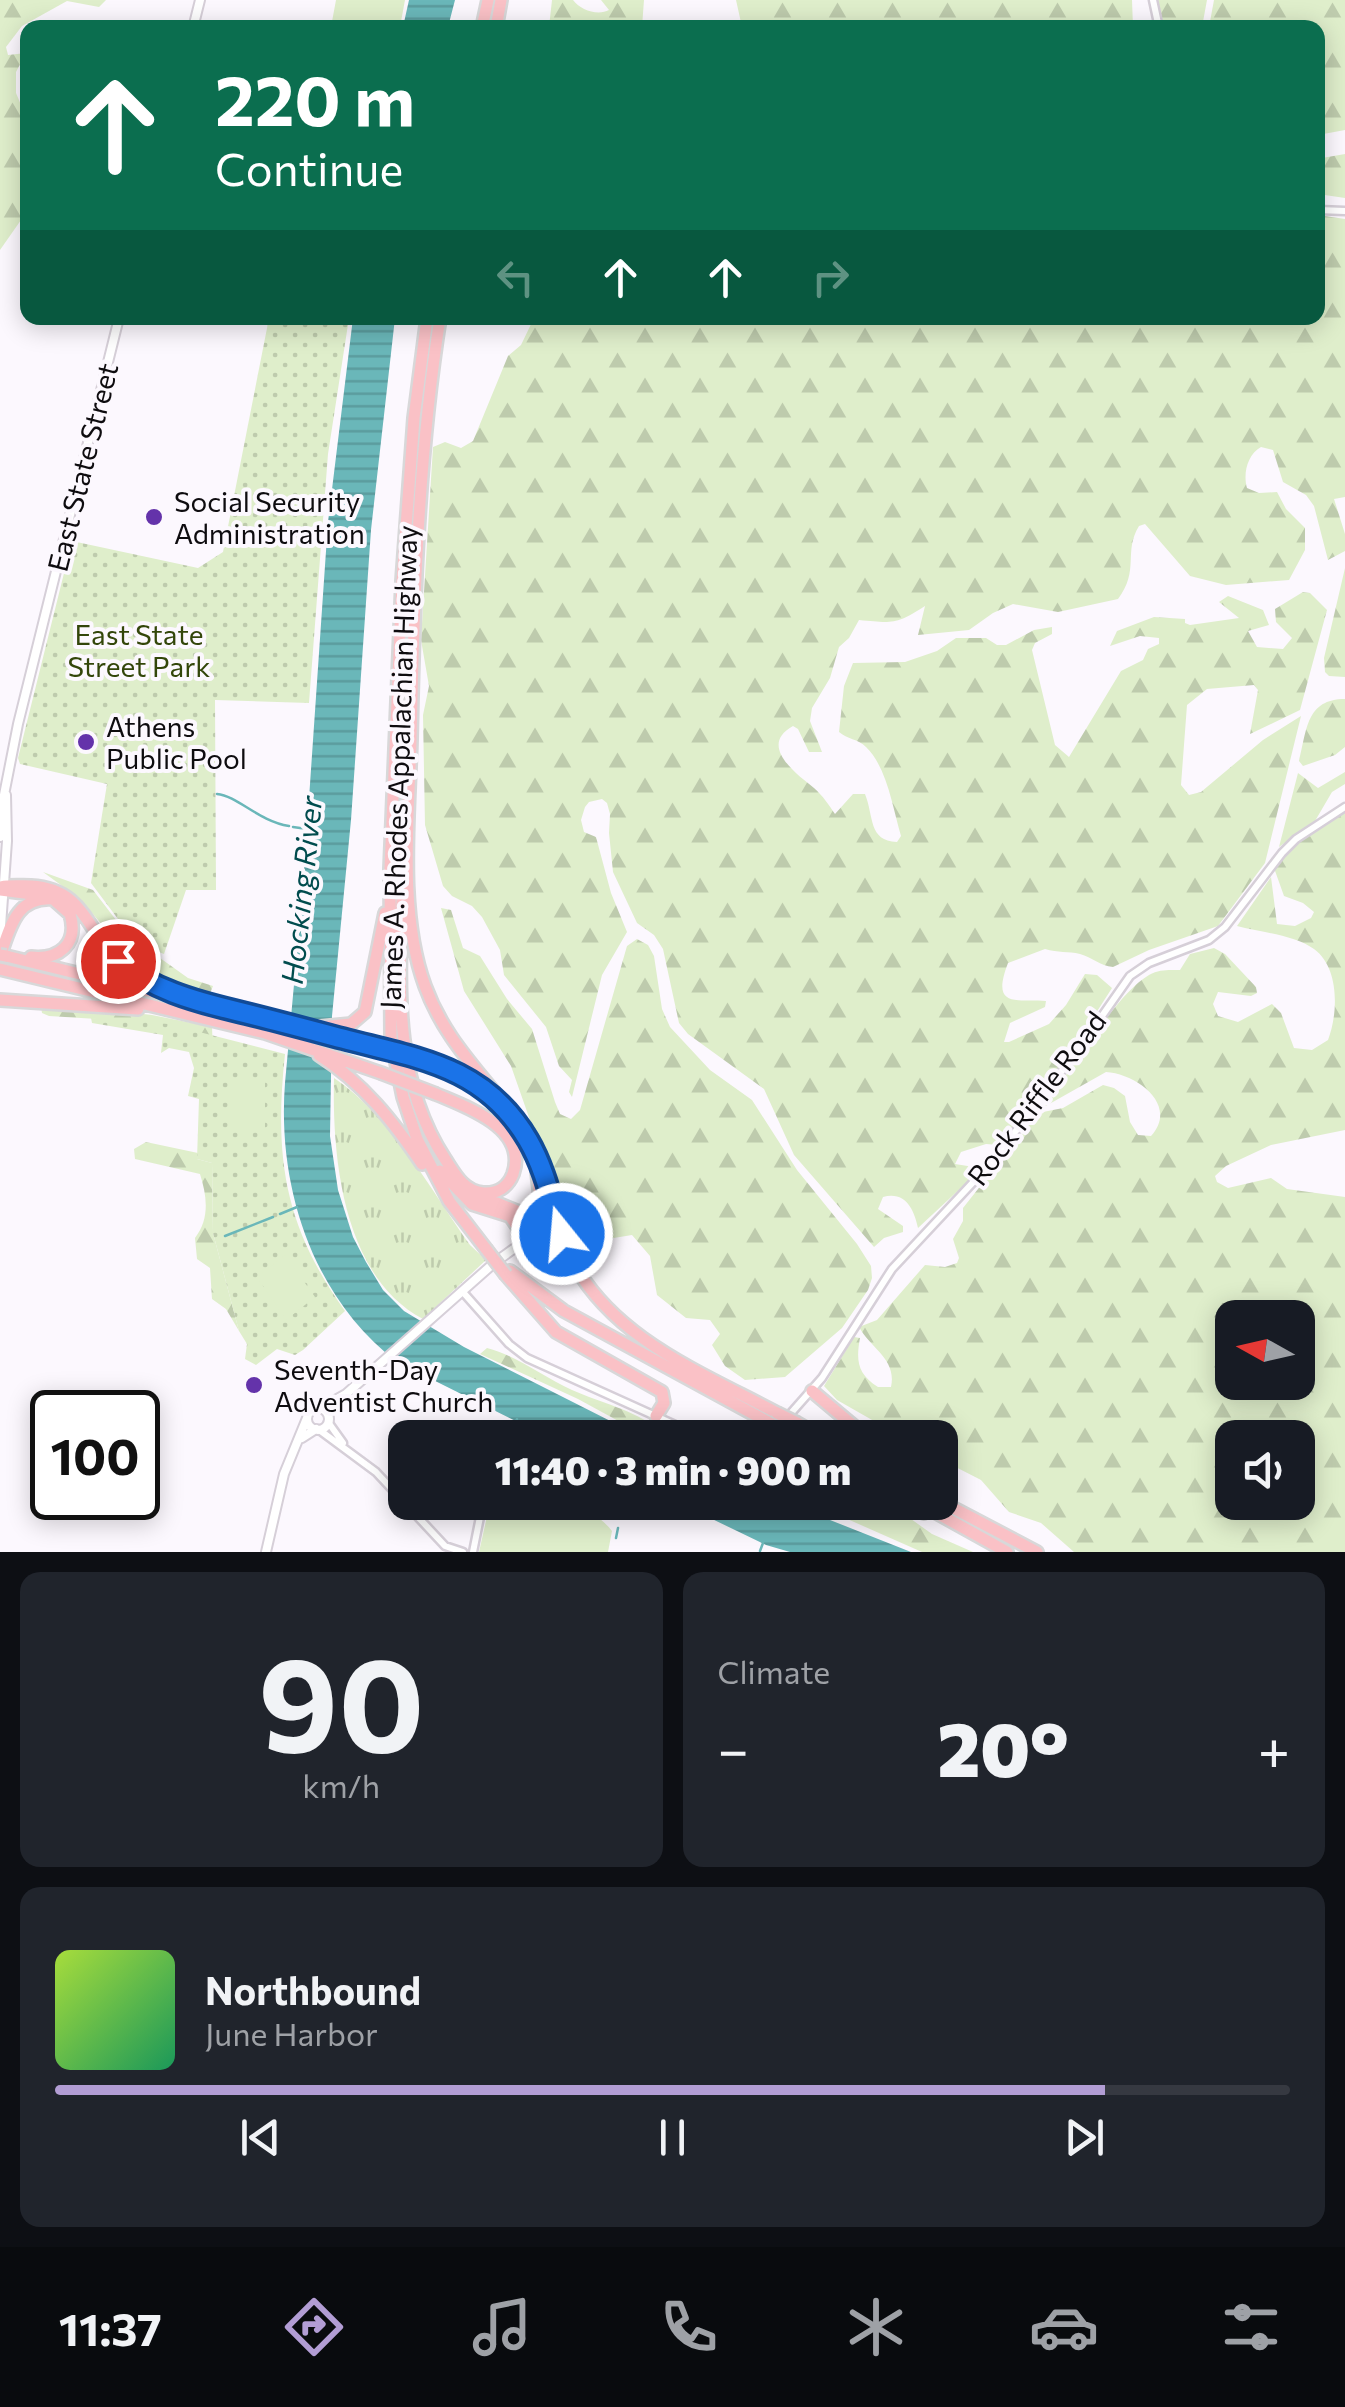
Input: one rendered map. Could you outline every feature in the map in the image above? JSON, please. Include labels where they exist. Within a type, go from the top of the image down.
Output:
[{"type":"highway","name":"James A. Rhodes Appalachian Highway","points":[[426,325],[408,489],[390,869],[391,1038],[403,1097],[417,1139],[449,1201],[508,1273],[564,1311],[773,1418]]},
{"type":"highway","name":"James A. Rhodes Appalachian Highway","points":[[439,325],[420,479],[412,660],[409,894],[414,948],[428,994],[449,1038],[522,1131],[544,1174],[569,1254],[590,1288],[609,1310],[659,1348],[776,1420]]},
{"type":"highway","points":[[412,660],[400,1021],[409,1072],[422,1116],[456,1176],[487,1201],[537,1220],[536,1169],[522,1131]]},
{"type":"highway","points":[[270,1020],[328,1028],[351,1024],[360,1017],[369,1002],[390,869]]},
{"type":"highway","points":[[2,889],[40,887],[61,893],[82,912],[103,945],[128,971],[197,1002]]},
{"type":"highway","points":[[2,889],[50,898],[63,906],[73,920],[72,937],[65,949],[46,958],[2,956]]},
{"type":"highway","points":[[2,956],[10,926],[20,910],[34,899],[50,898]]},
{"type":"highway","points":[[2,956],[426,1059],[472,1081],[506,1110]]},
{"type":"highway","points":[[2,970],[266,1033],[436,1094],[486,1117],[512,1149],[514,1168],[504,1186],[490,1192],[471,1190]]},
{"type":"highway","points":[[0,1000],[104,1005],[197,1017]]},
{"type":"highway","points":[[288,1040],[348,1075],[387,1115],[449,1201]]},
{"type":"highway","points":[[417,1139],[456,1191],[479,1208],[510,1216],[519,1230]]},
{"type":"highway","points":[[508,1273],[556,1332],[660,1391],[664,1402],[656,1416]]},
{"type":"highway","points":[[812,1390],[847,1420]]},
{"type":"highway","points":[[958,1509],[1037,1552]]},
{"type":"highway","points":[[941,1520],[1007,1552]]},
{"type":"highway","points":[[948,1520],[970,1533]]},
{"type":"main road","name":"East State Street","points":[[0,837],[22,706],[118,325]]},
{"type":"main road","name":"East State Street","points":[[0,940],[8,806],[5,792]]},
{"type":"main road","points":[[266,1552],[284,1474],[313,1409],[346,1394],[494,1263],[514,1242],[522,1222],[537,1220],[543,1236],[517,1246],[494,1263]]},
{"type":"main road","points":[[519,1230],[522,1238],[530,1242]]},
{"type":"main road","points":[[266,1552],[289,1471],[303,1438],[329,1421],[346,1394]]},
{"type":"main road","points":[[322,1408],[329,1421]]},
{"type":"main road","points":[[307,1418],[311,1427],[317,1429]]},
{"type":"street","name":"Rock Riffle Road","points":[[785,1420],[812,1390],[892,1269],[992,1162],[1130,976],[1138,968],[1194,947],[1217,933],[1296,839],[1345,807]]},
{"type":"street","points":[[462,1292],[518,1353],[665,1420]]},
{"type":"street","points":[[329,1421],[347,1448]]},
{"type":"street","points":[[317,1429],[382,1477],[445,1546],[463,1552]]},
{"type":"street","points":[[473,1552],[479,1520]]},
{"type":"green space","points":[[0,0],[106,0],[99,7],[67,1],[33,20],[20,20],[20,29],[6,47],[8,55],[20,54],[16,93],[20,102],[20,221],[0,250]]},
{"type":"green space","points":[[336,0],[405,0],[401,20],[332,20]]},
{"type":"green space","points":[[552,0],[573,0],[585,9],[600,12],[609,10],[601,0],[644,0],[643,20],[550,20]]},
{"type":"green space","points":[[736,0],[1132,0],[1133,20],[740,20]]},
{"type":"green space","points":[[1158,0],[1207,0],[1203,20],[1162,20]]},
{"type":"green space","points":[[1214,0],[1345,0],[1345,130],[1325,134],[1325,20],[1210,20]]},
{"type":"green space","points":[[1345,154],[1345,198],[1325,195],[1325,157]]},
{"type":"green space","points":[[1325,216],[1345,219],[1345,497],[1334,499],[1345,534],[1345,551],[1328,560],[1314,506],[1306,495],[1283,482],[1273,450],[1261,447],[1247,465],[1247,488],[1259,493],[1277,492],[1286,509],[1305,528],[1305,550],[1289,580],[1226,585],[1190,576],[1145,524],[1134,535],[1128,579],[1118,599],[1058,612],[1013,604],[969,630],[918,635],[925,606],[894,621],[859,620],[839,647],[830,678],[812,708],[810,721],[822,752],[809,752],[793,726],[779,742],[784,760],[835,814],[853,794],[865,794],[877,832],[888,841],[897,842],[901,836],[879,766],[863,744],[839,732],[844,686],[853,663],[905,662],[937,651],[956,638],[986,638],[1006,645],[1034,630],[1052,627],[1052,634],[1035,643],[1032,650],[1055,745],[1069,757],[1121,671],[1143,660],[1148,649],[1159,644],[1159,638],[1140,636],[1110,646],[1117,631],[1154,617],[1185,619],[1190,625],[1239,618],[1219,602],[1228,596],[1263,610],[1269,625],[1248,631],[1257,647],[1283,649],[1292,638],[1276,622],[1275,609],[1303,592],[1310,593],[1327,610],[1300,710],[1250,734],[1258,690],[1254,685],[1207,689],[1187,705],[1181,785],[1189,795],[1201,792],[1263,740],[1301,716],[1265,863],[1218,926],[1113,967],[1080,954],[1045,949],[1008,963],[1002,988],[1005,995],[1010,999],[1046,1001],[1045,1007],[1010,1023],[1004,1042],[1049,1024],[1085,974],[1097,975],[1112,988],[1071,1052],[999,1145],[986,1144],[961,1152],[955,1164],[974,1167],[977,1173],[918,1228],[903,1199],[883,1197],[878,1209],[903,1226],[903,1232],[884,1238],[874,1247],[794,1155],[764,1089],[688,1034],[679,1023],[663,949],[654,935],[637,923],[613,872],[607,803],[602,799],[589,802],[581,820],[584,832],[596,837],[611,893],[627,932],[602,975],[572,1097],[572,1080],[559,1066],[546,1027],[504,975],[500,950],[482,917],[443,886],[425,825],[423,715],[429,686],[421,640],[433,447],[445,442],[461,448],[473,441],[508,356],[521,345],[531,325],[1325,325]]},
{"type":"green space","name":"East State Street Park","points":[[268,325],[348,325],[328,454],[309,703],[215,700],[216,890],[186,890],[164,954],[136,943],[91,883],[107,784],[20,764],[18,758],[72,541],[198,568],[223,552]]},
{"type":"green space","points":[[1345,568],[1345,677],[1329,676],[1324,658]]},
{"type":"green space","points":[[1345,699],[1345,747],[1335,755],[1303,766],[1299,761],[1315,710],[1332,700]]},
{"type":"green space","points":[[1345,772],[1345,784],[1332,792],[1315,821],[1279,847],[1298,773],[1318,788]]},
{"type":"green space","points":[[1345,812],[1345,1130],[1271,1145],[1226,1166],[1215,1176],[1217,1182],[1228,1188],[1271,1178],[1287,1189],[1345,1197],[1345,1552],[1074,1552],[1041,1523],[1009,1512],[981,1480],[958,1468],[958,1420],[872,1420],[837,1400],[824,1386],[854,1337],[860,1338],[858,1360],[862,1372],[878,1387],[891,1387],[887,1362],[859,1327],[877,1320],[925,1265],[945,1267],[957,1263],[953,1239],[963,1221],[963,1208],[1038,1113],[1063,1108],[1103,1085],[1125,1096],[1130,1122],[1138,1135],[1151,1136],[1160,1113],[1157,1103],[1141,1085],[1118,1074],[1106,1072],[1044,1107],[1108,1016],[1149,975],[1180,970],[1190,954],[1214,948],[1225,954],[1256,987],[1257,993],[1251,996],[1218,992],[1213,1004],[1218,1016],[1238,1022],[1272,1004],[1281,1013],[1294,1048],[1312,1050],[1328,1040],[1335,992],[1322,957],[1297,940],[1237,926],[1271,877],[1277,924],[1295,926],[1311,918],[1314,912],[1303,903],[1284,896],[1274,868],[1295,842]]},
{"type":"green space","points":[[43,872],[93,890],[136,946],[188,978],[213,986],[209,996],[139,968],[80,899]]},
{"type":"green space","points":[[441,908],[451,910],[463,948],[480,956],[532,1029],[560,1114],[571,1119],[580,1110],[627,946],[637,939],[648,945],[654,956],[662,1009],[670,1027],[710,1070],[752,1100],[797,1170],[871,1266],[868,1290],[842,1328],[785,1377],[745,1380],[725,1366],[712,1345],[720,1334],[710,1320],[686,1318],[657,1295],[650,1256],[632,1235],[583,1243],[572,1240],[511,1066],[464,991]]},
{"type":"green space","points":[[76,1006],[212,1027],[213,1052],[168,1032],[97,1019],[49,1016],[42,1013],[41,1007]]},
{"type":"green space","points":[[91,1018],[168,1024],[285,1054],[281,1126],[288,1189],[308,1249],[345,1311],[295,1355],[277,1349],[256,1365],[245,1359],[247,1344],[239,1331],[213,1233],[212,1163],[197,1159],[199,1099],[188,1096],[194,1068],[189,1052],[169,1048],[161,1053],[163,1035],[92,1023]]},
{"type":"green space","points":[[334,1078],[392,1133],[470,1245],[486,1260],[423,1319],[396,1300],[375,1275],[359,1245],[340,1178]]},
{"type":"green space","points":[[229,1079],[265,1079],[265,1131],[229,1131]]},
{"type":"green space","points":[[146,1142],[198,1153],[197,1159],[212,1163],[213,1233],[239,1331],[226,1309],[212,1299],[210,1268],[197,1259],[195,1238],[206,1207],[200,1174],[135,1159],[134,1149]]},
{"type":"green space","points":[[285,1255],[315,1297],[286,1320],[257,1277]]},
{"type":"green space","points":[[487,1348],[509,1356],[572,1390],[644,1420],[616,1420],[480,1354]]},
{"type":"green space","points":[[486,1520],[601,1520],[612,1531],[608,1552],[479,1552]]},
{"type":"green space","points":[[850,1520],[912,1520],[932,1534],[973,1552],[922,1552]]},
{"type":"water","points":[[409,0],[455,0],[450,20],[405,20]]},
{"type":"water","points":[[352,325],[394,325],[371,530],[351,820],[332,1016],[330,1136],[338,1190],[353,1237],[366,1262],[383,1290],[404,1311],[464,1347],[608,1420],[514,1420],[397,1362],[367,1336],[322,1272],[295,1199],[284,1122],[328,522]]},
{"type":"water","points":[[714,1520],[830,1520],[911,1552],[790,1552]]},
{"type":"waterway","name":"Hocking River","points":[[217,794],[289,826]]},
{"type":"waterway","name":"Hocking River","points":[[293,827],[307,829]]},
{"type":"waterway","points":[[280,1214],[297,1207]]},
{"type":"waterway","points":[[225,1236],[273,1217]]},
{"type":"waterway","points":[[616,1538],[618,1528]]},
{"type":"waterway","points":[[760,1551],[763,1543]]},
{"type":"place","name":"Social Security Administration","points":[[154,517]]},
{"type":"place","name":"Athens Public Pool","points":[[86,742]]},
{"type":"place","name":"Seventh-Day Adventist Church","points":[[254,1385]]},
{"type":"route","points":[[118,961],[140,978],[197,1002],[409,1054],[436,1062],[472,1081],[506,1110],[528,1139],[544,1174],[562,1234]]}]
